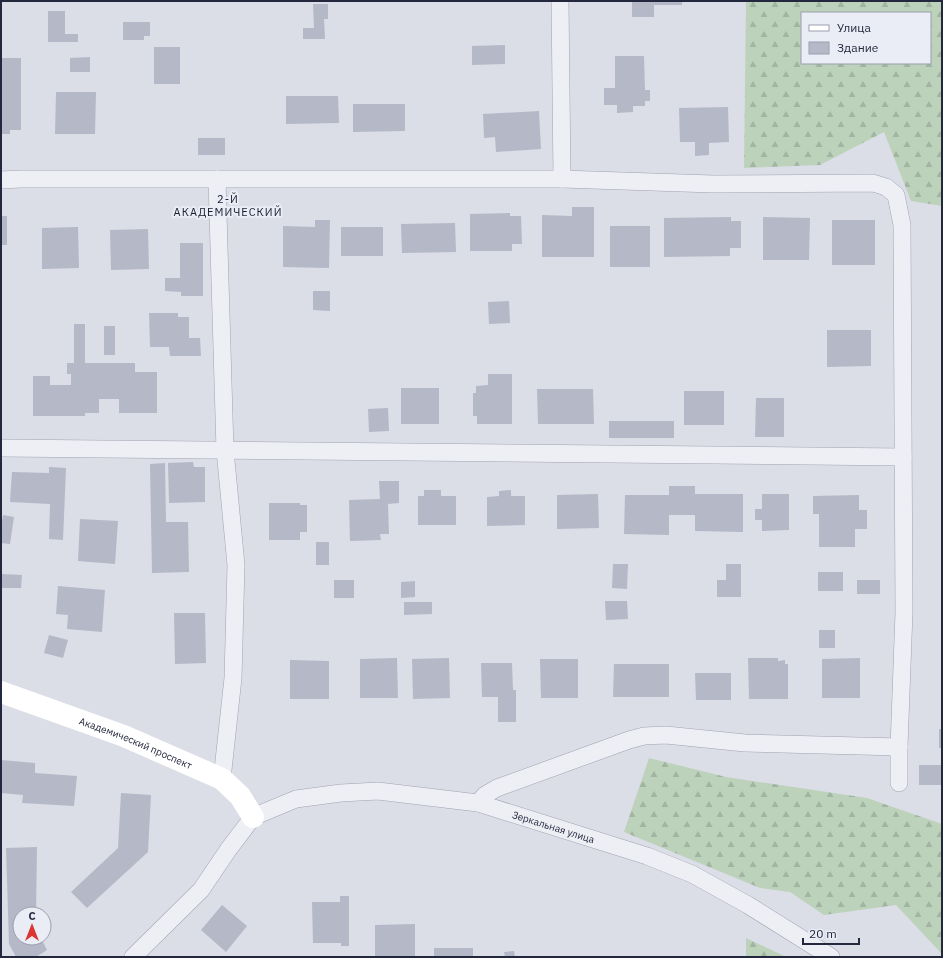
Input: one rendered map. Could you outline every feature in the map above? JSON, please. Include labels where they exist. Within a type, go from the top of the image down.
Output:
[{"type":"street","points":[[560,1],[562,180]]},
{"type":"street","points":[[1,180],[562,180],[713,184],[873,183],[886,187],[896,195],[902,226],[904,612],[899,783]]},
{"type":"street","points":[[217,180],[225,450],[236,565],[233,678],[222,779]]},
{"type":"street","points":[[1,448],[903,457]]},
{"type":"street","name":"Академический проспект","points":[[1,692],[124,736],[222,779],[240,796],[253,817]]},
{"type":"street","points":[[478,803],[485,795],[497,788],[629,740],[644,736],[666,735],[745,743],[899,747]]},
{"type":"street","name":"Зеркальная улица","points":[[253,817],[296,799],[341,793],[378,791],[478,803],[647,856],[692,874],[748,905],[831,957]]},
{"type":"street","points":[[133,957],[201,890],[228,850],[253,817]]},
{"type":"green space","points":[[746,1],[942,1],[942,206],[911,201],[884,132],[820,165],[744,168]]},
{"type":"green space","points":[[649,758],[726,777],[867,798],[942,824],[942,954],[896,905],[824,915],[790,892],[760,888],[624,832]]},
{"type":"green space","points":[[746,938],[786,957],[746,957]]},
{"type":"building","points":[[632,1],[682,1],[682,5],[654,5],[654,17],[632,17]]},
{"type":"building","points":[[313,4],[328,4],[328,19],[324,19],[325,39],[303,39],[303,28],[314,28]]},
{"type":"building","points":[[48,11],[65,11],[65,34],[78,34],[78,42],[48,42]]},
{"type":"building","points":[[123,22],[150,22],[150,36],[144,36],[144,40],[123,40]]},
{"type":"building","points":[[505,45],[505,64],[472,65],[472,46]]},
{"type":"building","points":[[154,47],[180,47],[180,84],[154,84]]},
{"type":"building","points":[[615,56],[644,56],[645,90],[650,90],[650,101],[645,101],[645,106],[633,106],[633,112],[617,113],[617,105],[604,105],[604,88],[615,88]]},
{"type":"building","points":[[90,57],[90,72],[70,72],[70,58]]},
{"type":"building","points":[[1,58],[21,58],[21,130],[10,130],[10,134],[1,134]]},
{"type":"building","points":[[56,92],[96,92],[95,134],[55,134]]},
{"type":"building","points":[[286,96],[338,96],[339,123],[286,124]]},
{"type":"building","points":[[353,104],[405,104],[405,131],[353,132]]},
{"type":"building","points":[[728,107],[729,142],[709,143],[709,155],[695,156],[695,142],[680,142],[679,108]]},
{"type":"building","points":[[539,111],[541,149],[496,152],[495,137],[484,138],[483,114]]},
{"type":"building","points":[[198,138],[225,138],[225,155],[198,155]]},
{"type":"building","points":[[572,207],[594,207],[594,257],[542,257],[542,215],[572,216]]},
{"type":"building","points":[[510,213],[510,216],[521,216],[522,244],[512,244],[512,251],[470,251],[470,214]]},
{"type":"building","points":[[1,216],[7,216],[7,245],[1,245]]},
{"type":"building","points":[[731,217],[731,221],[741,221],[741,248],[730,248],[730,256],[664,257],[664,218]]},
{"type":"building","points":[[763,217],[810,218],[809,260],[763,260]]},
{"type":"building","points":[[315,220],[330,220],[329,268],[283,267],[283,226],[315,227]]},
{"type":"building","points":[[832,220],[875,220],[875,265],[832,265]]},
{"type":"building","points":[[455,223],[456,252],[402,253],[401,224]]},
{"type":"building","points":[[610,226],[650,226],[650,267],[610,267]]},
{"type":"building","points":[[78,227],[79,268],[42,269],[42,228]]},
{"type":"building","points":[[341,227],[383,227],[383,256],[341,256]]},
{"type":"building","points":[[148,229],[149,269],[111,270],[110,230]]},
{"type":"building","points":[[180,243],[203,243],[203,296],[181,296],[181,292],[165,291],[165,278],[180,278]]},
{"type":"building","points":[[313,291],[330,291],[330,311],[313,310]]},
{"type":"building","points":[[509,301],[510,323],[489,324],[488,302]]},
{"type":"building","points":[[149,313],[178,313],[178,317],[189,317],[189,338],[200,338],[201,356],[170,356],[169,347],[150,347]]},
{"type":"building","points":[[74,324],[85,324],[85,363],[135,363],[135,372],[157,372],[157,413],[119,413],[119,399],[99,399],[99,413],[85,413],[85,416],[33,416],[33,376],[50,376],[50,385],[71,385],[71,374],[67,374],[67,363],[74,363]]},
{"type":"building","points":[[104,326],[115,326],[115,355],[104,355]]},
{"type":"building","points":[[827,330],[871,330],[871,366],[827,367]]},
{"type":"building","points":[[488,374],[512,374],[512,424],[477,424],[477,416],[473,416],[473,393],[476,393],[476,386],[488,385]]},
{"type":"building","points":[[401,388],[439,388],[439,424],[401,424]]},
{"type":"building","points":[[537,389],[593,389],[594,424],[538,424]]},
{"type":"building","points":[[684,391],[724,391],[724,425],[684,425]]},
{"type":"building","points":[[756,398],[784,398],[784,437],[755,437]]},
{"type":"building","points":[[388,408],[389,431],[369,432],[368,409]]},
{"type":"building","points":[[609,421],[674,421],[674,438],[609,438]]},
{"type":"building","points":[[193,462],[194,467],[205,467],[205,502],[169,503],[168,463]]},
{"type":"building","points":[[165,463],[166,522],[188,522],[189,572],[152,573],[150,464]]},
{"type":"building","points":[[49,467],[66,468],[63,540],[49,539],[50,504],[10,502],[12,472],[49,473]]},
{"type":"building","points":[[379,481],[399,481],[399,503],[388,504],[389,534],[380,534],[381,540],[350,541],[349,500],[380,499]]},
{"type":"building","points":[[669,486],[695,486],[695,494],[743,494],[743,532],[695,531],[695,515],[669,515],[669,535],[624,534],[625,495],[669,495]]},
{"type":"building","points":[[424,490],[441,490],[441,496],[456,496],[456,525],[418,525],[418,496],[424,496]]},
{"type":"building","points":[[511,490],[511,496],[525,496],[525,525],[487,526],[487,497],[499,496],[499,491]]},
{"type":"building","points":[[598,494],[599,528],[557,529],[557,495]]},
{"type":"building","points":[[762,494],[789,494],[789,530],[762,531],[762,520],[755,520],[755,509],[762,509]]},
{"type":"building","points":[[859,495],[859,510],[867,510],[867,529],[855,529],[855,547],[819,547],[819,514],[813,514],[813,496]]},
{"type":"building","points":[[269,503],[300,503],[300,505],[307,505],[307,532],[300,532],[300,540],[269,540]]},
{"type":"building","points":[[3,515],[14,517],[10,544],[1,543]]},
{"type":"building","points":[[80,519],[118,521],[115,564],[78,561]]},
{"type":"building","points":[[316,542],[329,542],[329,565],[316,565]]},
{"type":"building","points":[[613,564],[628,564],[627,589],[612,588]]},
{"type":"building","points":[[726,564],[741,564],[741,597],[717,597],[717,580],[726,580]]},
{"type":"building","points":[[818,572],[843,572],[843,591],[818,591]]},
{"type":"building","points":[[1,574],[22,575],[21,588],[1,588]]},
{"type":"building","points":[[334,580],[354,580],[354,598],[334,598]]},
{"type":"building","points":[[857,580],[880,580],[880,594],[857,594]]},
{"type":"building","points":[[415,581],[415,597],[401,598],[401,582]]},
{"type":"building","points":[[58,586],[105,590],[102,632],[67,629],[68,615],[56,614]]},
{"type":"building","points":[[605,601],[627,601],[628,619],[606,620]]},
{"type":"building","points":[[404,602],[432,602],[432,614],[404,615]]},
{"type":"building","points":[[174,613],[205,613],[206,663],[175,664]]},
{"type":"building","points":[[819,630],[835,630],[835,648],[819,648]]},
{"type":"building","points":[[49,635],[68,640],[63,658],[44,653]]},
{"type":"building","points":[[397,658],[398,698],[360,698],[360,659]]},
{"type":"building","points":[[449,658],[450,698],[413,699],[412,659]]},
{"type":"building","points":[[748,658],[778,658],[778,661],[785,660],[785,664],[788,664],[788,699],[749,699]]},
{"type":"building","points":[[860,658],[860,698],[822,698],[822,659]]},
{"type":"building","points":[[540,659],[578,659],[578,698],[541,698]]},
{"type":"building","points":[[290,660],[329,661],[329,699],[290,699]]},
{"type":"building","points":[[481,663],[512,663],[513,690],[516,690],[516,722],[498,722],[498,697],[482,697]]},
{"type":"building","points":[[614,664],[669,664],[669,697],[613,697]]},
{"type":"building","points":[[695,673],[731,673],[731,700],[696,700]]},
{"type":"building","points":[[939,729],[942,729],[942,748],[939,748]]},
{"type":"building","points":[[1,760],[35,763],[35,773],[77,776],[74,806],[22,803],[23,795],[1,793]]},
{"type":"building","points":[[919,765],[942,765],[942,785],[919,785]]},
{"type":"building","points":[[121,793],[151,795],[148,852],[87,908],[71,892],[118,848]]},
{"type":"building","points":[[37,847],[36,906],[12,906],[12,946],[45,946],[47,950],[36,957],[16,957],[9,944],[6,848]]},
{"type":"building","points":[[340,896],[349,896],[349,946],[341,946],[341,943],[313,943],[312,902],[340,902]]},
{"type":"building","points":[[222,905],[247,926],[226,952],[201,930]]},
{"type":"building","points":[[415,924],[415,957],[375,957],[375,925]]},
{"type":"building","points":[[434,948],[473,948],[473,957],[434,957]]},
{"type":"building","points":[[514,951],[515,957],[505,957],[504,952]]},
{"type":"district","name":"2-Й АКАДЕМИЧЕСКИЙ","points":[[228,205]]}]
